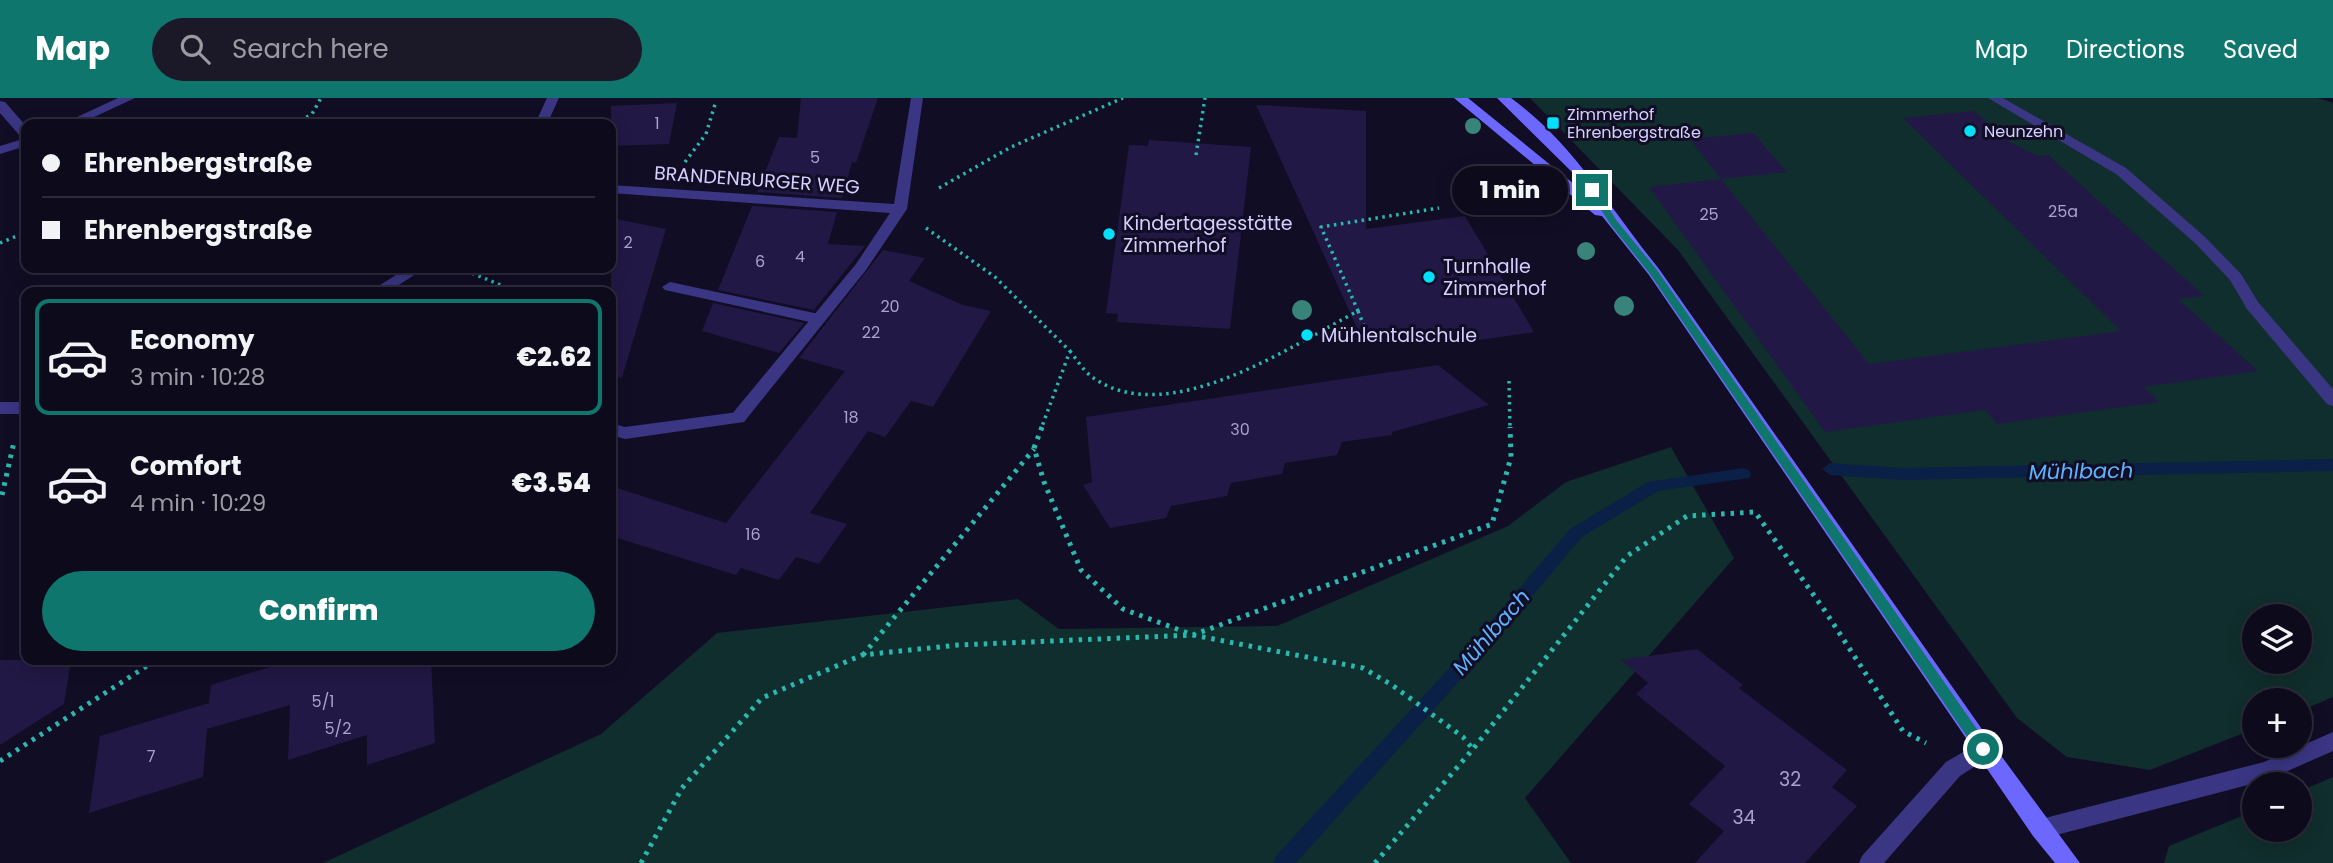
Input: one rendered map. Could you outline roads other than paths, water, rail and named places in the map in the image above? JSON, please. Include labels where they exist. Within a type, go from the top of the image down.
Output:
[{"type":"street","points":[[81,119],[129,98]]},
{"type":"street","points":[[543,119],[553,98]]},
{"type":"street","points":[[616,430],[625,433],[738,418],[861,267],[901,209],[917,98]]},
{"type":"street","points":[[1460,98],[1614,223]]},
{"type":"street","points":[[1503,98],[1518,109],[1582,174],[1614,223],[1654,272],[1983,749],[2069,863]]},
{"type":"street","points":[[1994,98],[2121,171],[2200,240],[2236,277],[2252,305],[2333,400]]},
{"type":"street","points":[[0,105],[21,128]]},
{"type":"street","points":[[0,150],[21,144]]},
{"type":"street","name":"BRANDENBURGER WEG","points":[[616,189],[901,209]]},
{"type":"street","points":[[386,287],[409,273]]},
{"type":"street","points":[[670,287],[819,319]]},
{"type":"street","points":[[0,408],[21,408]]},
{"type":"street","points":[[2041,829],[2267,771],[2333,741]]},
{"type":"street","points":[[1870,863],[1953,768],[1983,749]]},
{"type":"waterway","name":"Mühlbach","points":[[1830,469],[1904,474],[2333,465]]},
{"type":"waterway","name":"Mühlbach","points":[[1283,863],[1482,644],[1576,533],[1654,486],[1743,474]]},
{"type":"place","name":"Zimmerhof Ehrenbergstraße","points":[[1553,123]]},
{"type":"place","name":"Neunzehn","points":[[1970,131]]},
{"type":"place","name":"Kindertagesstätte Zimmerhof","points":[[1109,234]]},
{"type":"place","name":"Turnhalle Zimmerhof","points":[[1429,277]]},
{"type":"place","name":"Mühlentalschule","points":[[1307,335]]}]
